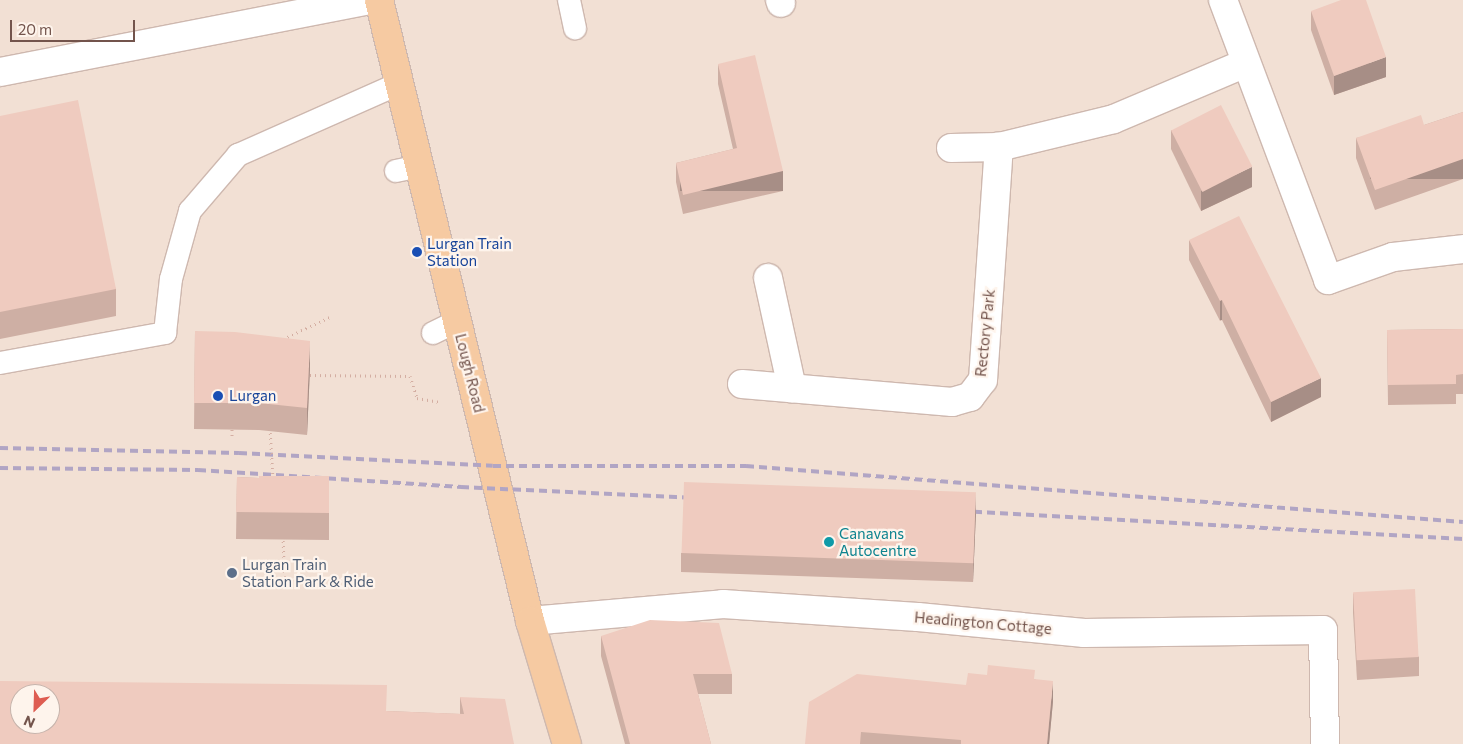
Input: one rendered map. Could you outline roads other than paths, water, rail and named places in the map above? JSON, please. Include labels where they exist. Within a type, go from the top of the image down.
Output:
[{"type":"main road","name":"Lough Road","points":[[379,0],[398,84],[408,168],[458,321],[530,621],[566,744]]},
{"type":"street","points":[[0,72],[369,0]]},
{"type":"street","points":[[1223,0],[1297,193],[1328,280],[1393,257],[1463,250]]},
{"type":"street","points":[[951,148],[999,148],[1114,119],[1246,63]]},
{"type":"street","name":"Rectory Park","points":[[742,384],[952,402],[970,397],[984,380],[999,148]]},
{"type":"street","points":[[768,278],[792,388]]},
{"type":"street","name":"Headington Cottage","points":[[530,621],[723,604],[918,617],[1084,633],[1323,630],[1325,744]]},
{"type":"lane","points":[[569,0],[575,28]]},
{"type":"lane","points":[[0,363],[165,334],[171,279],[190,211],[238,155],[398,84]]},
{"type":"lane","points":[[434,333],[458,321]]},
{"type":"railway","points":[[0,448],[239,453],[493,466],[746,466],[1463,522]]},
{"type":"railway","points":[[0,468],[198,470],[461,487],[697,498]]},
{"type":"railway","points":[[961,511],[1463,539]]},
{"type":"place","name":"Lurgan Train Station","points":[[417,252]]},
{"type":"place","name":"Lurgan","points":[[218,396]]},
{"type":"place","name":"Canavans Autocentre","points":[[829,542]]},
{"type":"place","name":"Lurgan Train Station Park & Ride","points":[[232,573]]}]
